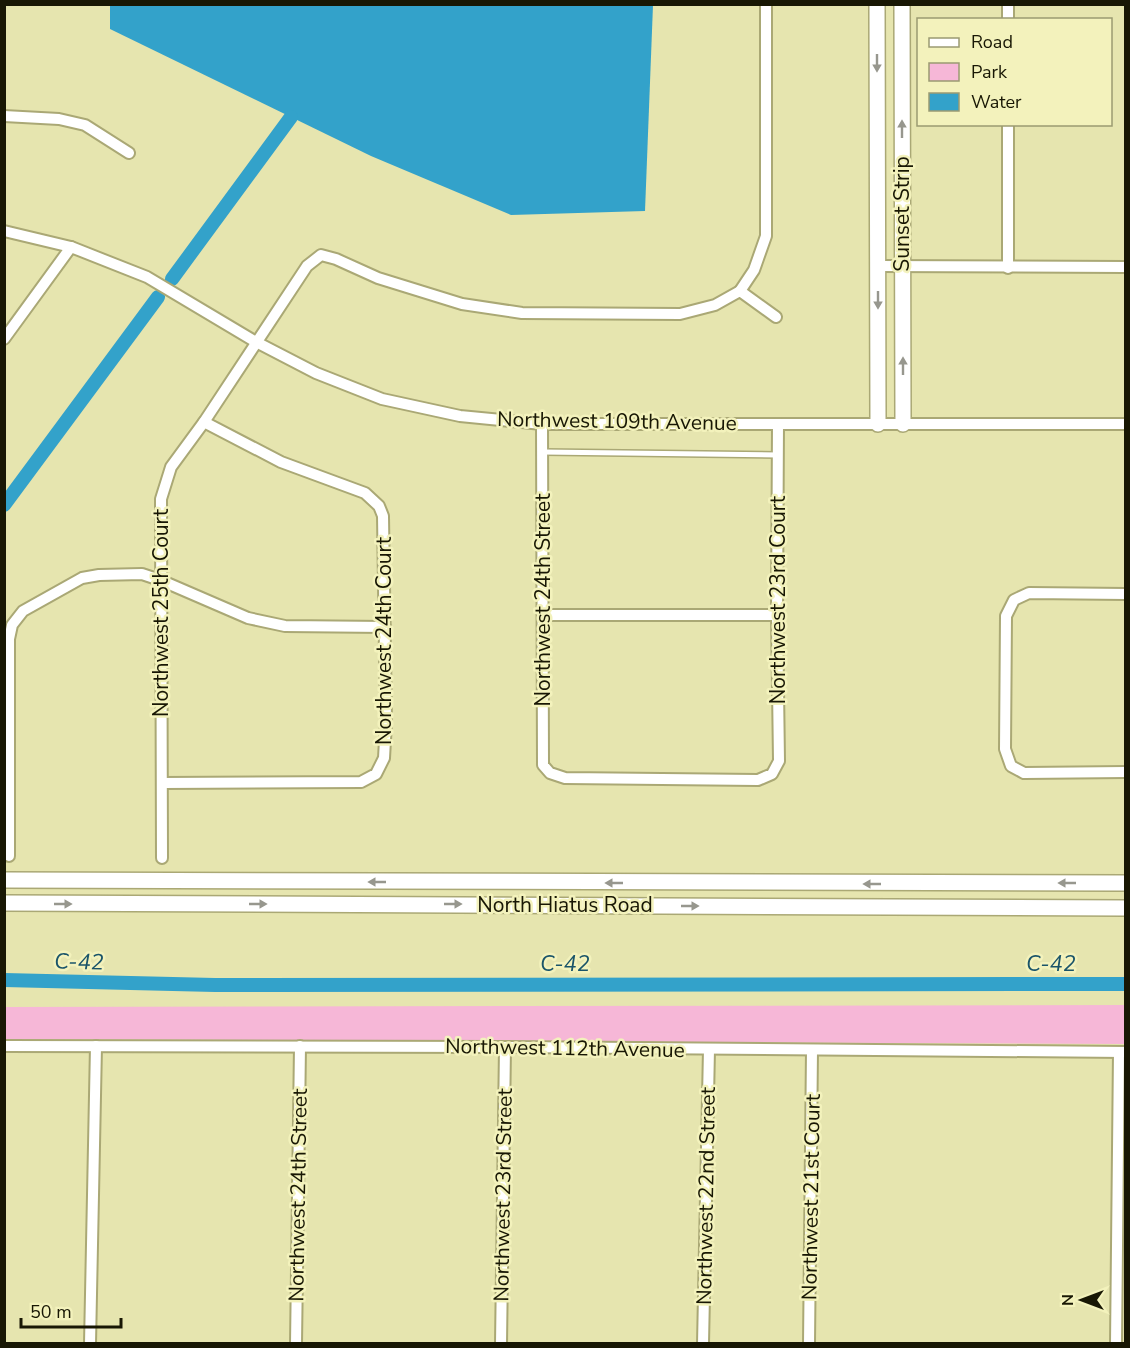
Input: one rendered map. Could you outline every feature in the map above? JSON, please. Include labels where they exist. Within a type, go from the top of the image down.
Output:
[{"type":"main road","name":"Sunset Strip","points":[[877,4],[878,424]]},
{"type":"main road","name":"Sunset Strip","points":[[902,4],[903,424]]},
{"type":"main road","name":"North Hiatus Road","points":[[4,880],[1125,883]]},
{"type":"main road","points":[[925,884],[925,908]]},
{"type":"main road","name":"North Hiatus Road","points":[[4,903],[1125,908]]},
{"type":"street","points":[[766,4],[766,236],[754,270],[741,291],[776,318]]},
{"type":"street","points":[[4,117],[59,119],[85,125],[129,153]]},
{"type":"street","points":[[1008,126],[1008,268]]},
{"type":"street","name":"Northwest 109th Avenue","points":[[4,231],[70,247],[147,277],[256,342],[316,373],[382,399],[460,416],[542,424],[1125,424]]},
{"type":"street","points":[[4,339],[70,247]]},
{"type":"street","name":"Northwest 25th Court","points":[[162,858],[161,499],[171,467],[204,422],[307,266],[321,255],[336,259],[378,278],[462,304],[522,313],[680,314],[715,305],[741,291]]},
{"type":"street","points":[[877,266],[1125,267]]},
{"type":"street","name":"Northwest 24th Court","points":[[162,783],[361,782],[376,774],[384,758],[383,516],[379,506],[364,493],[281,462],[204,422]]},
{"type":"street","name":"Northwest 24th Street","points":[[542,424],[543,765],[550,773],[565,778],[758,780],[772,774]]},
{"type":"street","name":"Northwest 23rd Court","points":[[772,774],[779,761],[778,424]]},
{"type":"street","points":[[9,856],[9,639],[12,625],[23,611],[82,578],[99,575],[142,574],[248,618],[285,626],[385,627]]},
{"type":"street","points":[[1125,594],[1029,593],[1014,600],[1006,616],[1005,749],[1011,766],[1024,773],[1125,772]]},
{"type":"street","points":[[544,615],[777,615]]},
{"type":"street","name":"Northwest 112th Avenue","points":[[4,1046],[505,1047],[1122,1053]]},
{"type":"street","points":[[90,1344],[96,1046]]},
{"type":"street","name":"Northwest 24th Street","points":[[296,1344],[300,1046]]},
{"type":"street","name":"Northwest 23rd Street","points":[[501,1344],[505,1047]]},
{"type":"street","name":"Northwest 22nd Street","points":[[703,1344],[709,1049]]},
{"type":"street","name":"Northwest 21st Court","points":[[809,1344],[812,1050]]},
{"type":"street","points":[[1116,1344],[1122,1053]]},
{"type":"lane","points":[[542,452],[778,455]]},
{"type":"green space","points":[[1126,1005],[1125,1044],[4,1039],[5,1007]]},
{"type":"water","points":[[110,5],[653,5],[645,211],[511,215],[371,156],[110,29]]},
{"type":"waterway","points":[[172,279],[291,117]]},
{"type":"waterway","points":[[4,505],[158,297]]},
{"type":"waterway","name":"C-42","points":[[4,980],[215,985],[1126,984]]}]
